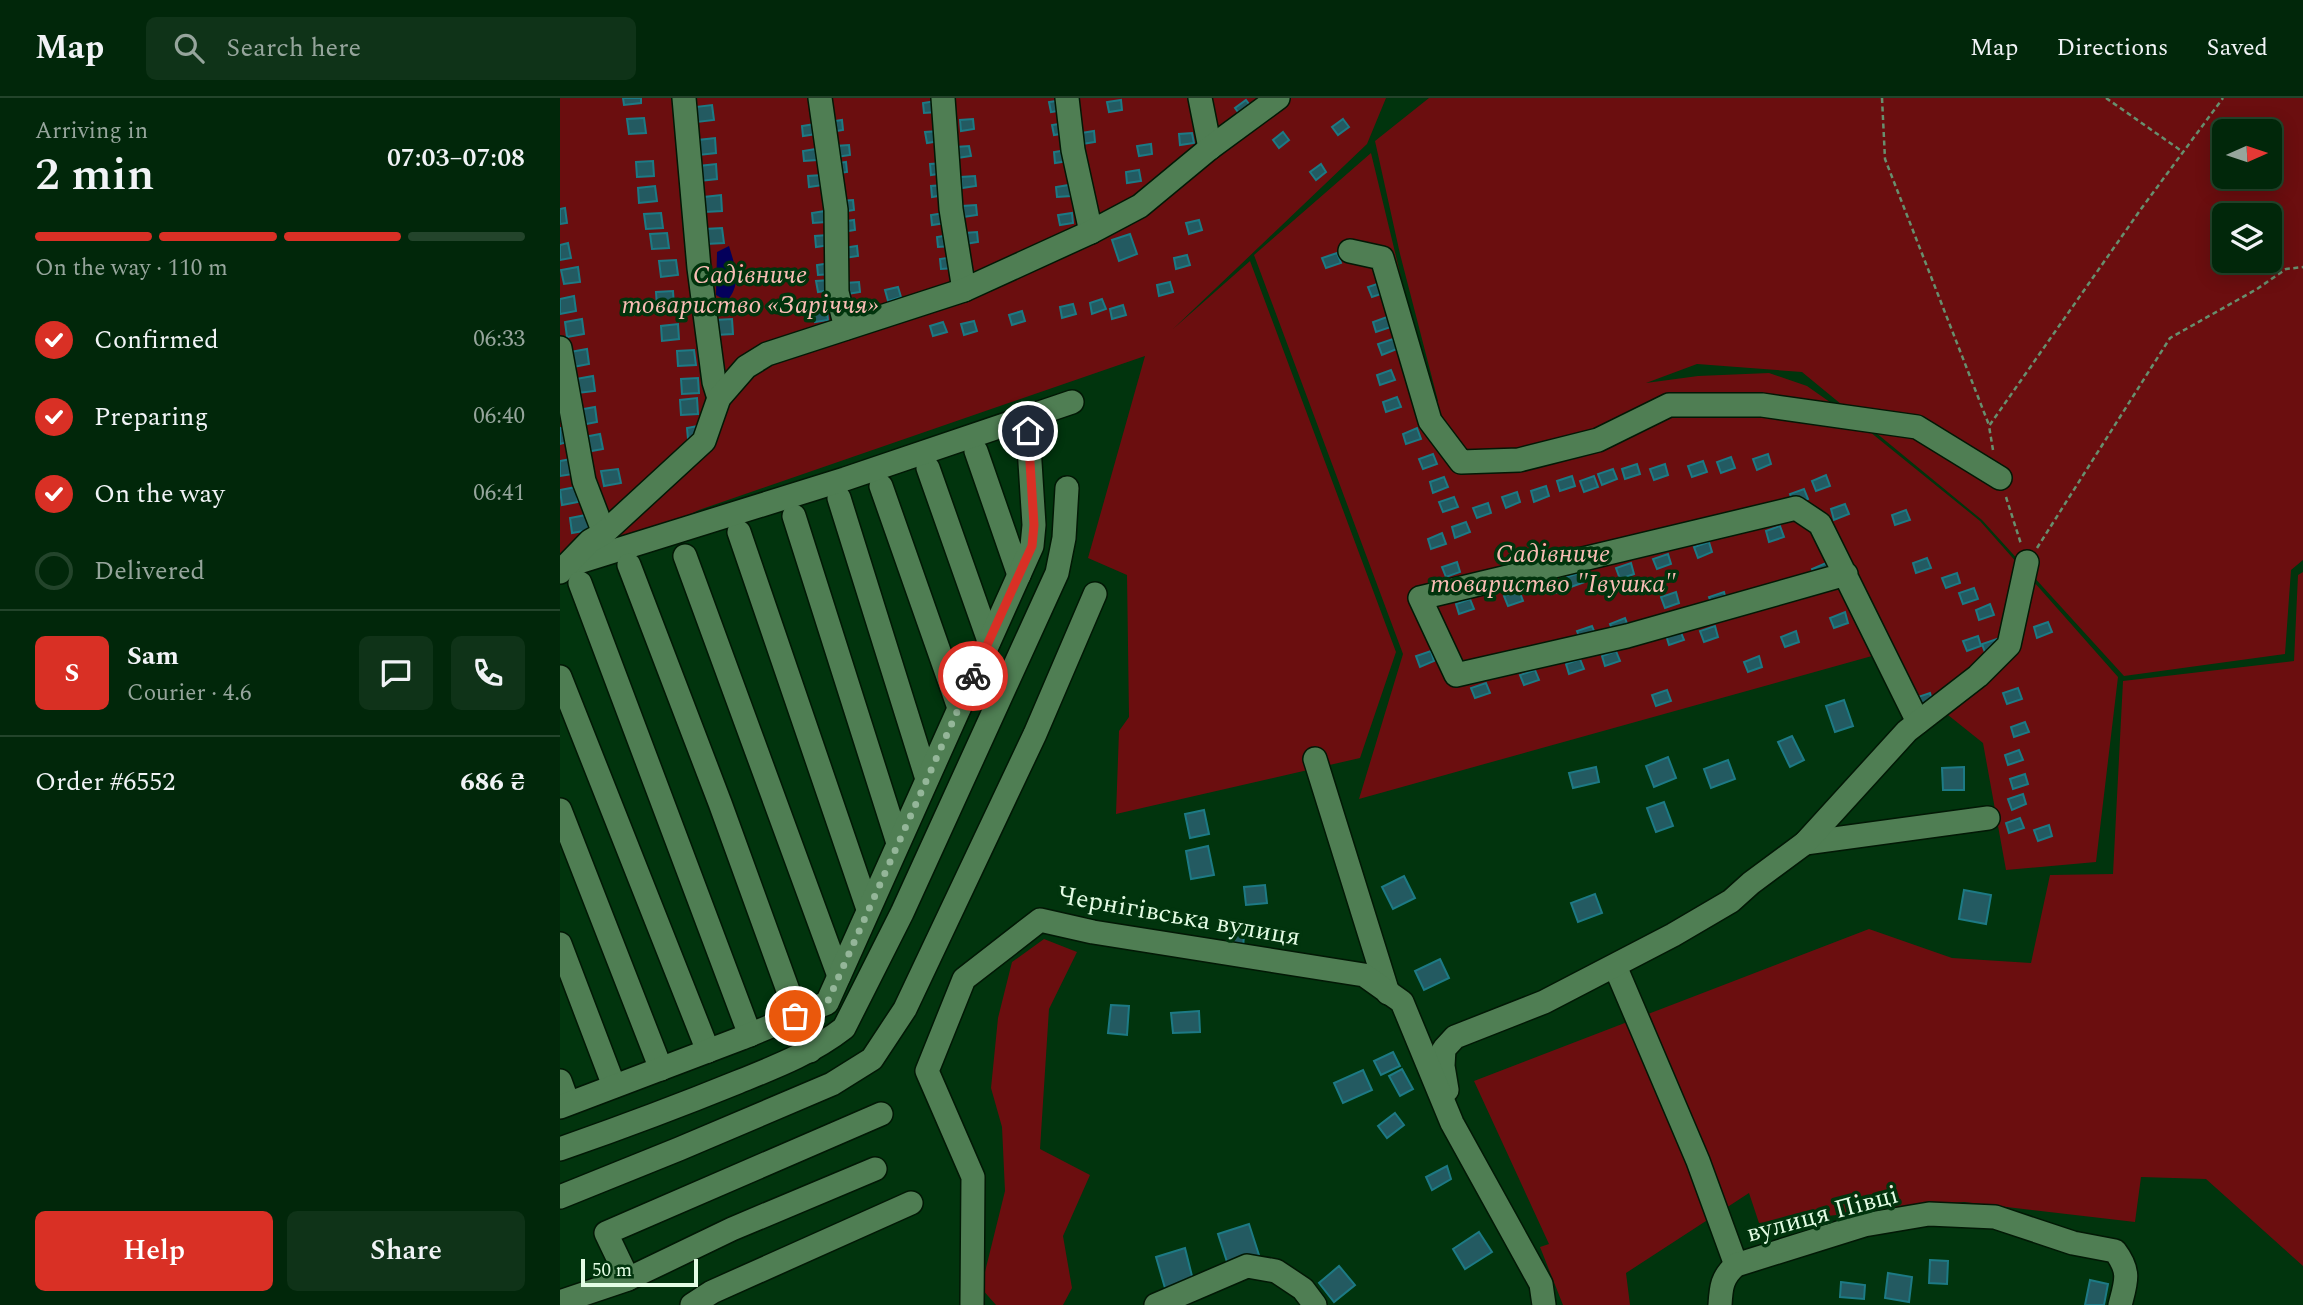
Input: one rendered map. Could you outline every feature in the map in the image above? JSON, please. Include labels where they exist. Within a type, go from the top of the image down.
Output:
[{"type":"street","points":[[684,98],[699,268],[714,382],[719,398]]},
{"type":"street","points":[[820,98],[836,210],[837,292],[846,328]]},
{"type":"street","points":[[943,98],[951,209],[964,290]]},
{"type":"street","points":[[1067,98],[1073,150],[1091,232]]},
{"type":"street","points":[[1200,98],[1210,148]]},
{"type":"street","points":[[569,573],[590,541],[604,533],[704,441],[719,398],[746,367],[767,354],[964,290],[1091,232],[1140,206],[1210,148],[1278,98]]},
{"type":"street","points":[[1350,251],[1381,258],[1430,421],[1461,462],[1519,460],[1598,440],[1669,405],[1762,405],[1917,426],[2000,478]]},
{"type":"street","points":[[560,348],[584,481],[604,533]]},
{"type":"street","points":[[569,573],[1072,402]]},
{"type":"street","points":[[560,1082],[564,1105],[827,1003],[1032,546],[1034,525],[1028,431]]},
{"type":"street","points":[[976,451],[1019,575]]},
{"type":"street","points":[[928,468],[989,641]]},
{"type":"street","points":[[881,486],[959,708]]},
{"type":"street","points":[[560,1149],[670,1109],[810,1051],[844,1028],[985,734],[1057,573],[1063,547],[1067,488]]},
{"type":"street","points":[[839,498],[927,779]]},
{"type":"street","points":[[1846,574],[1627,636],[1456,675],[1420,598],[1796,508],[1820,524],[1846,574],[1918,722]]},
{"type":"street","points":[[794,516],[898,843]]},
{"type":"street","points":[[739,533],[868,909]]},
{"type":"street","points":[[685,556],[836,982],[859,1000]]},
{"type":"street","points":[[1452,1123],[1443,1066],[1444,1049],[1455,1037],[1545,1002],[1731,901],[1805,843],[1907,731],[1978,676],[2009,645],[2027,562]]},
{"type":"street","points":[[629,565],[720,803],[795,1016],[810,1051]]},
{"type":"street","points":[[569,573],[750,1035]]},
{"type":"street","points":[[560,1197],[832,1084],[872,1059],[905,1009],[1035,734],[1095,594]]},
{"type":"street","points":[[560,677],[708,1051]]},
{"type":"street","points":[[1315,759],[1388,993]]},
{"type":"street","points":[[560,810],[661,1069]]},
{"type":"street","points":[[1805,843],[1988,818]]},
{"type":"street","name":"Чернігівська вулиця","points":[[972,1305],[973,1177],[927,1071],[964,979],[1040,920],[1093,932],[1364,975],[1402,1002],[1452,1123],[1541,1284],[1544,1305]]},
{"type":"street","points":[[856,936],[884,948]]},
{"type":"street","points":[[560,944],[614,1086]]},
{"type":"street","points":[[1615,965],[1698,1161],[1736,1265]]},
{"type":"street","points":[[628,1279],[607,1233],[881,1114]]},
{"type":"street","points":[[560,1302],[628,1279],[732,1229],[875,1169]]},
{"type":"street","points":[[692,1305],[714,1298],[911,1203]]},
{"type":"street","name":"вулиця Півці","points":[[1720,1305],[1721,1286],[1726,1274],[1736,1265],[1864,1225],[1929,1214],[1995,1217],[2073,1243],[2115,1251],[2124,1262],[2127,1277],[2120,1305]]},
{"type":"street","points":[[1156,1305],[1247,1266],[1276,1271],[1303,1289],[1315,1305]]},
{"type":"path","points":[[1882,98],[1885,159],[1989,426],[2000,478],[2027,562]]},
{"type":"path","points":[[2106,98],[2183,152]]},
{"type":"path","points":[[1989,426],[2140,209],[2223,98]]},
{"type":"path","points":[[2027,562],[2170,338],[2257,289],[2286,269],[2303,267]]},
{"type":"green space","name":"Садівниче товариство «Заріччя»","points":[[560,98],[1386,98],[1367,144],[1173,329],[1250,261],[1396,652],[1360,758],[1116,814],[1119,731],[1129,717],[1127,575],[1088,558],[1145,356],[699,510],[571,569],[560,577]]},
{"type":"green space","name":"Садівниче товариство \"Івушка\"","points":[[1429,98],[2303,98],[2303,560],[2291,570],[2285,654],[2124,676],[1982,520],[1802,372],[1697,364],[1646,383],[1698,376],[1769,373],[1807,386],[1854,419],[1980,521],[2118,677],[2096,862],[2006,870],[1983,743],[1948,715],[1908,722],[1897,707],[1872,656],[1359,799],[1403,654],[1254,255],[1371,153],[1431,401],[1438,401],[1400,254],[1375,141]]},
{"type":"green space","points":[[2303,572],[2303,1266],[2206,1179],[2141,1177],[2135,1222],[1964,1202],[1759,1223],[1749,1193],[1626,1273],[1630,1305],[1563,1305],[1540,1247],[1549,1244],[1474,1081],[1869,929],[1952,958],[2031,963],[2050,875],[2113,874],[2123,681],[2294,661],[2298,575]]},
{"type":"green space","points":[[1044,939],[1077,952],[1049,1009],[1040,1149],[1090,1175],[1063,1236],[1072,1288],[1063,1305],[996,1305],[981,1288],[1005,1191],[1002,1127],[991,1088],[998,1018],[1012,962]]},
{"type":"shaded area","points":[[729,246],[736,281],[727,301],[716,295],[717,252]]},
{"type":"building","points":[[623,98],[641,98],[641,103],[624,105]]},
{"type":"building","points":[[1063,100],[1064,110],[1051,112],[1049,102]]},
{"type":"building","points":[[1121,100],[1122,110],[1109,112],[1107,102]]},
{"type":"building","points":[[1246,100],[1252,108],[1241,116],[1235,108]]},
{"type":"building","points":[[936,101],[937,112],[924,113],[923,103]]},
{"type":"building","points":[[712,105],[714,120],[697,122],[695,107]]},
{"type":"building","points":[[644,118],[646,133],[629,134],[627,119]]},
{"type":"building","points":[[973,119],[974,129],[961,131],[960,120]]},
{"type":"building","points":[[1343,119],[1349,127],[1338,135],[1332,127]]},
{"type":"building","points":[[842,120],[843,130],[830,132],[828,122]]},
{"type":"building","points":[[1066,123],[1067,133],[1054,135],[1052,125]]},
{"type":"building","points":[[815,124],[817,134],[803,136],[802,126]]},
{"type":"building","points":[[939,131],[940,141],[927,143],[925,132]]},
{"type":"building","points":[[1094,131],[1095,142],[1082,144],[1081,133]]},
{"type":"building","points":[[1283,132],[1289,140],[1279,148],[1273,140]]},
{"type":"building","points":[[1192,133],[1194,143],[1180,145],[1179,134]]},
{"type":"building","points":[[715,138],[716,153],[699,155],[698,140]]},
{"type":"building","points":[[1151,144],[1152,154],[1139,156],[1137,146]]},
{"type":"building","points":[[849,145],[850,155],[836,157],[835,146]]},
{"type":"building","points":[[969,146],[971,156],[957,158],[956,147]]},
{"type":"building","points":[[816,149],[817,160],[804,161],[803,151]]},
{"type":"building","points":[[1068,150],[1069,161],[1055,163],[1054,152]]},
{"type":"building","points":[[653,161],[654,176],[637,177],[636,162]]},
{"type":"building","points":[[846,162],[847,172],[833,174],[832,164]]},
{"type":"building","points":[[944,163],[945,173],[931,175],[930,164]]},
{"type":"building","points":[[716,164],[717,179],[700,181],[699,166]]},
{"type":"building","points":[[1321,164],[1326,172],[1316,180],[1310,172]]},
{"type":"building","points":[[1139,170],[1141,181],[1127,183],[1126,172]]},
{"type":"building","points":[[822,175],[823,185],[809,187],[808,176]]},
{"type":"building","points":[[975,176],[976,186],[962,188],[961,177]]},
{"type":"building","points":[[944,185],[945,195],[932,197],[931,186]]},
{"type":"building","points":[[1069,185],[1071,196],[1057,197],[1056,187]]},
{"type":"building","points":[[655,186],[657,201],[639,203],[638,188]]},
{"type":"building","points":[[721,195],[722,211],[705,212],[704,197]]},
{"type":"building","points":[[853,200],[854,210],[841,212],[839,201]]},
{"type":"building","points":[[976,205],[977,215],[963,217],[962,206]]},
{"type":"building","points":[[565,208],[567,223],[560,224],[560,209]]},
{"type":"building","points":[[825,211],[826,222],[813,223],[812,213]]},
{"type":"building","points":[[661,213],[663,228],[646,229],[644,214]]},
{"type":"building","points":[[945,213],[946,223],[932,225],[931,215]]},
{"type":"building","points":[[1072,213],[1073,223],[1060,225],[1058,215]]},
{"type":"building","points":[[854,220],[855,230],[842,232],[840,222]]},
{"type":"building","points":[[1199,220],[1202,230],[1189,234],[1186,223]]},
{"type":"building","points":[[722,228],[724,243],[706,244],[705,229]]},
{"type":"building","points":[[977,232],[978,242],[965,244],[964,233]]},
{"type":"building","points":[[667,233],[669,248],[652,249],[650,234]]},
{"type":"building","points":[[1130,234],[1137,254],[1119,261],[1112,240]]},
{"type":"building","points":[[828,235],[830,245],[816,247],[815,236]]},
{"type":"building","points":[[950,235],[952,246],[938,247],[937,237]]},
{"type":"building","points":[[568,243],[571,258],[560,260],[560,245]]},
{"type":"building","points":[[857,246],[858,256],[844,258],[843,248]]},
{"type":"building","points":[[1337,253],[1341,263],[1326,268],[1322,258]]},
{"type":"building","points":[[1187,255],[1190,265],[1176,269],[1174,258]]},
{"type":"building","points":[[954,257],[955,268],[941,269],[940,259]]},
{"type":"building","points":[[676,260],[678,275],[661,277],[659,261]]},
{"type":"building","points":[[831,263],[832,274],[818,275],[817,265]]},
{"type":"building","points":[[578,267],[580,282],[564,284],[561,270]]},
{"type":"building","points":[[830,280],[831,290],[818,292],[816,281]]},
{"type":"building","points":[[859,282],[860,292],[847,294],[845,283]]},
{"type":"building","points":[[1170,282],[1173,292],[1159,296],[1157,285]]},
{"type":"building","points":[[1383,282],[1387,292],[1372,297],[1368,287]]},
{"type":"building","points":[[898,287],[901,297],[888,301],[885,290]]},
{"type":"building","points":[[673,291],[674,306],[657,307],[656,292]]},
{"type":"building","points":[[574,296],[576,311],[560,314],[560,299]]},
{"type":"building","points":[[1102,299],[1106,309],[1092,314],[1090,303]]},
{"type":"building","points":[[1073,304],[1076,314],[1062,318],[1060,307]]},
{"type":"building","points":[[1123,305],[1126,315],[1112,319],[1110,309]]},
{"type":"building","points":[[827,310],[828,320],[815,322],[813,311]]},
{"type":"building","points":[[1022,311],[1025,321],[1012,325],[1009,315]]},
{"type":"building","points":[[1387,317],[1391,327],[1376,332],[1373,322]]},
{"type":"building","points":[[582,319],[584,334],[567,337],[565,322]]},
{"type":"building","points":[[732,319],[733,334],[716,335],[715,320]]},
{"type":"building","points":[[974,321],[977,331],[964,335],[961,324]]},
{"type":"building","points":[[943,322],[947,332],[933,336],[930,326]]},
{"type":"building","points":[[678,324],[679,339],[662,341],[661,326]]},
{"type":"building","points":[[1393,339],[1397,349],[1382,355],[1378,344]]},
{"type":"building","points":[[587,349],[589,364],[573,367],[570,352]]},
{"type":"building","points":[[694,350],[696,365],[678,366],[677,351]]},
{"type":"building","points":[[1391,370],[1395,380],[1380,385],[1377,375]]},
{"type":"building","points":[[593,376],[595,391],[578,393],[576,379]]},
{"type":"building","points":[[698,378],[699,393],[682,394],[681,379]]},
{"type":"building","points":[[1397,397],[1401,407],[1386,412],[1383,402]]},
{"type":"building","points":[[697,398],[698,414],[681,415],[680,400]]},
{"type":"building","points":[[595,407],[597,422],[581,425],[578,410]]},
{"type":"building","points":[[698,426],[699,438],[688,439],[687,428]]},
{"type":"building","points":[[560,428],[565,428],[567,442],[560,444]]},
{"type":"building","points":[[1417,428],[1421,439],[1406,444],[1403,434]]},
{"type":"building","points":[[600,434],[603,449],[586,452],[584,437]]},
{"type":"building","points":[[1433,454],[1437,464],[1423,469],[1419,459]]},
{"type":"building","points":[[1768,454],[1771,464],[1757,470],[1753,459]]},
{"type":"building","points":[[1731,457],[1735,468],[1721,473],[1717,462]]},
{"type":"building","points":[[571,459],[573,474],[560,476],[560,461]]},
{"type":"building","points":[[1703,461],[1707,472],[1692,477],[1688,466]]},
{"type":"building","points":[[1637,464],[1640,474],[1625,479],[1622,469]]},
{"type":"building","points":[[1665,464],[1668,475],[1654,480],[1650,469]]},
{"type":"building","points":[[618,469],[621,483],[604,486],[601,471]]},
{"type":"building","points":[[1613,469],[1617,479],[1602,485],[1598,474]]},
{"type":"building","points":[[1826,475],[1830,486],[1816,491],[1812,481]]},
{"type":"building","points":[[1572,476],[1575,486],[1560,491],[1557,481]]},
{"type":"building","points":[[1594,476],[1598,487],[1584,492],[1580,481]]},
{"type":"building","points":[[1444,477],[1448,487],[1433,493],[1430,482]]},
{"type":"building","points":[[1546,486],[1549,496],[1534,502],[1531,491]]},
{"type":"building","points":[[576,487],[578,502],[562,505],[560,490]]},
{"type":"building","points":[[1804,489],[1808,499],[1794,505],[1790,494]]},
{"type":"building","points":[[1517,492],[1520,502],[1506,508],[1502,497]]},
{"type":"building","points":[[1454,497],[1458,507],[1443,512],[1439,502]]},
{"type":"building","points":[[1488,503],[1491,513],[1477,518],[1473,508]]},
{"type":"building","points":[[1845,504],[1849,514],[1834,520],[1831,509]]},
{"type":"building","points":[[1906,510],[1910,520],[1895,525],[1892,515]]},
{"type":"building","points":[[586,515],[589,530],[572,533],[570,518]]},
{"type":"building","points":[[1466,522],[1470,532],[1455,538],[1452,527]]},
{"type":"building","points":[[1780,526],[1784,537],[1769,542],[1766,531]]},
{"type":"building","points":[[1442,533],[1446,544],[1431,549],[1428,539]]},
{"type":"building","points":[[1709,542],[1712,552],[1698,558],[1694,547]]},
{"type":"building","points":[[1668,554],[1671,564],[1657,569],[1653,559]]},
{"type":"building","points":[[1927,558],[1931,568],[1916,573],[1913,563]]},
{"type":"building","points":[[1457,562],[1460,572],[1446,577],[1442,567]]},
{"type":"building","points":[[1631,563],[1634,574],[1620,579],[1616,568]]},
{"type":"building","points":[[1826,563],[1830,574],[1815,579],[1812,569]]},
{"type":"building","points":[[1582,572],[1585,582],[1571,587],[1567,577]]},
{"type":"building","points":[[1957,573],[1960,583],[1946,588],[1942,578]]},
{"type":"building","points":[[1563,579],[1567,589],[1552,594],[1548,584]]},
{"type":"building","points":[[1974,588],[1978,599],[1963,604],[1959,593]]},
{"type":"building","points":[[1519,590],[1523,601],[1508,606],[1504,596]]},
{"type":"building","points":[[1676,592],[1679,603],[1665,608],[1661,597]]},
{"type":"building","points":[[1724,592],[1727,603],[1713,608],[1709,597]]},
{"type":"building","points":[[1470,599],[1474,609],[1459,614],[1456,604]]},
{"type":"building","points":[[1990,604],[1994,615],[1979,620],[1976,610]]},
{"type":"building","points":[[1845,612],[1848,623],[1834,628],[1830,618]]},
{"type":"building","points":[[1625,618],[1629,629],[1614,634],[1610,624]]},
{"type":"building","points":[[2048,622],[2052,632],[2037,638],[2034,627]]},
{"type":"building","points":[[1592,626],[1596,636],[1581,641],[1577,631]]},
{"type":"building","points":[[1715,626],[1718,637],[1704,642],[1700,631]]},
{"type":"building","points":[[1680,630],[1684,640],[1669,645],[1666,635]]},
{"type":"building","points":[[1796,631],[1799,642],[1785,647],[1781,637]]},
{"type":"building","points":[[1978,636],[1981,646],[1967,651],[1963,641]]},
{"type":"building","points":[[1997,639],[2001,650],[1986,655],[1982,644]]},
{"type":"building","points":[[1431,651],[1434,661],[1420,667],[1416,656]]},
{"type":"building","points":[[1616,651],[1620,661],[1605,666],[1602,656]]},
{"type":"building","points":[[1759,656],[1762,667],[1748,672],[1744,662]]},
{"type":"building","points":[[1580,659],[1584,669],[1569,674],[1566,664]]},
{"type":"building","points":[[1535,670],[1539,680],[1524,685],[1520,675]]},
{"type":"building","points":[[1486,683],[1490,693],[1475,698],[1471,688]]},
{"type":"building","points":[[2018,688],[2022,699],[2007,704],[2003,693]]},
{"type":"building","points":[[1667,690],[1671,701],[1656,706],[1652,695]]},
{"type":"building","points":[[1930,693],[1933,703],[1919,708],[1915,698]]},
{"type":"building","points":[[1844,700],[1853,726],[1835,732],[1826,706]]},
{"type":"building","points":[[2025,722],[2029,732],[2014,737],[2011,727]]},
{"type":"building","points":[[1792,736],[1804,760],[1790,767],[1778,742]]},
{"type":"building","points":[[2019,750],[2023,760],[2008,765],[2005,755]]},
{"type":"building","points":[[1668,757],[1676,778],[1654,787],[1646,766]]},
{"type":"building","points":[[1728,760],[1735,779],[1711,788],[1704,769]]},
{"type":"building","points":[[1596,767],[1599,782],[1573,788],[1569,773]]},
{"type":"building","points":[[1964,767],[1964,790],[1943,790],[1942,768]]},
{"type":"building","points":[[2025,774],[2028,784],[2013,789],[2010,779]]},
{"type":"building","points":[[2023,794],[2026,804],[2012,810],[2008,799]]},
{"type":"building","points":[[1664,802],[1673,826],[1656,832],[1647,808]]},
{"type":"building","points":[[1204,810],[1209,834],[1190,838],[1185,814]]},
{"type":"building","points":[[2020,818],[2024,828],[2009,833],[2006,823]]},
{"type":"building","points":[[2049,825],[2052,836],[2038,841],[2034,830]]},
{"type":"building","points":[[1208,846],[1214,875],[1191,879],[1186,851]]},
{"type":"building","points":[[1404,876],[1415,898],[1393,909],[1382,887]]},
{"type":"building","points":[[1265,885],[1267,903],[1246,905],[1244,887]]},
{"type":"building","points":[[1964,890],[1991,895],[1986,924],[1959,919]]},
{"type":"building","points":[[1595,894],[1602,913],[1578,922],[1571,903]]},
{"type":"building","points":[[1230,934],[1244,934],[1243,949],[1229,948]]},
{"type":"building","points":[[1440,959],[1449,978],[1424,990],[1415,971]]},
{"type":"building","points":[[1111,1005],[1129,1006],[1127,1035],[1108,1033]]},
{"type":"building","points":[[1199,1011],[1200,1032],[1173,1033],[1171,1013]]},
{"type":"building","points":[[1393,1052],[1400,1066],[1381,1075],[1374,1061]]},
{"type":"building","points":[[1402,1069],[1413,1089],[1400,1096],[1389,1076]]},
{"type":"building","points":[[1363,1070],[1372,1090],[1343,1103],[1334,1083]]},
{"type":"building","points":[[1395,1113],[1404,1125],[1387,1138],[1378,1126]]},
{"type":"building","points":[[1447,1166],[1451,1179],[1432,1190],[1426,1177]]},
{"type":"building","points":[[1249,1224],[1259,1255],[1228,1265],[1218,1234]]},
{"type":"building","points":[[1479,1232],[1492,1252],[1465,1269],[1453,1249]]},
{"type":"building","points":[[1185,1248],[1193,1280],[1165,1288],[1156,1257]]},
{"type":"building","points":[[1930,1260],[1948,1261],[1947,1284],[1929,1283]]},
{"type":"building","points":[[1339,1266],[1355,1285],[1334,1302],[1319,1283]]},
{"type":"building","points":[[1888,1273],[1912,1277],[1909,1302],[1885,1298]]},
{"type":"building","points":[[2090,1280],[2108,1284],[2104,1305],[2085,1305]]},
{"type":"building","points":[[1841,1282],[1865,1285],[1864,1299],[1840,1297]]},
{"type":"way so far","points":[[795,1016],[827,1003],[973,676]]},
{"type":"route","points":[[973,676],[1032,546],[1034,525],[1028,431]]}]
